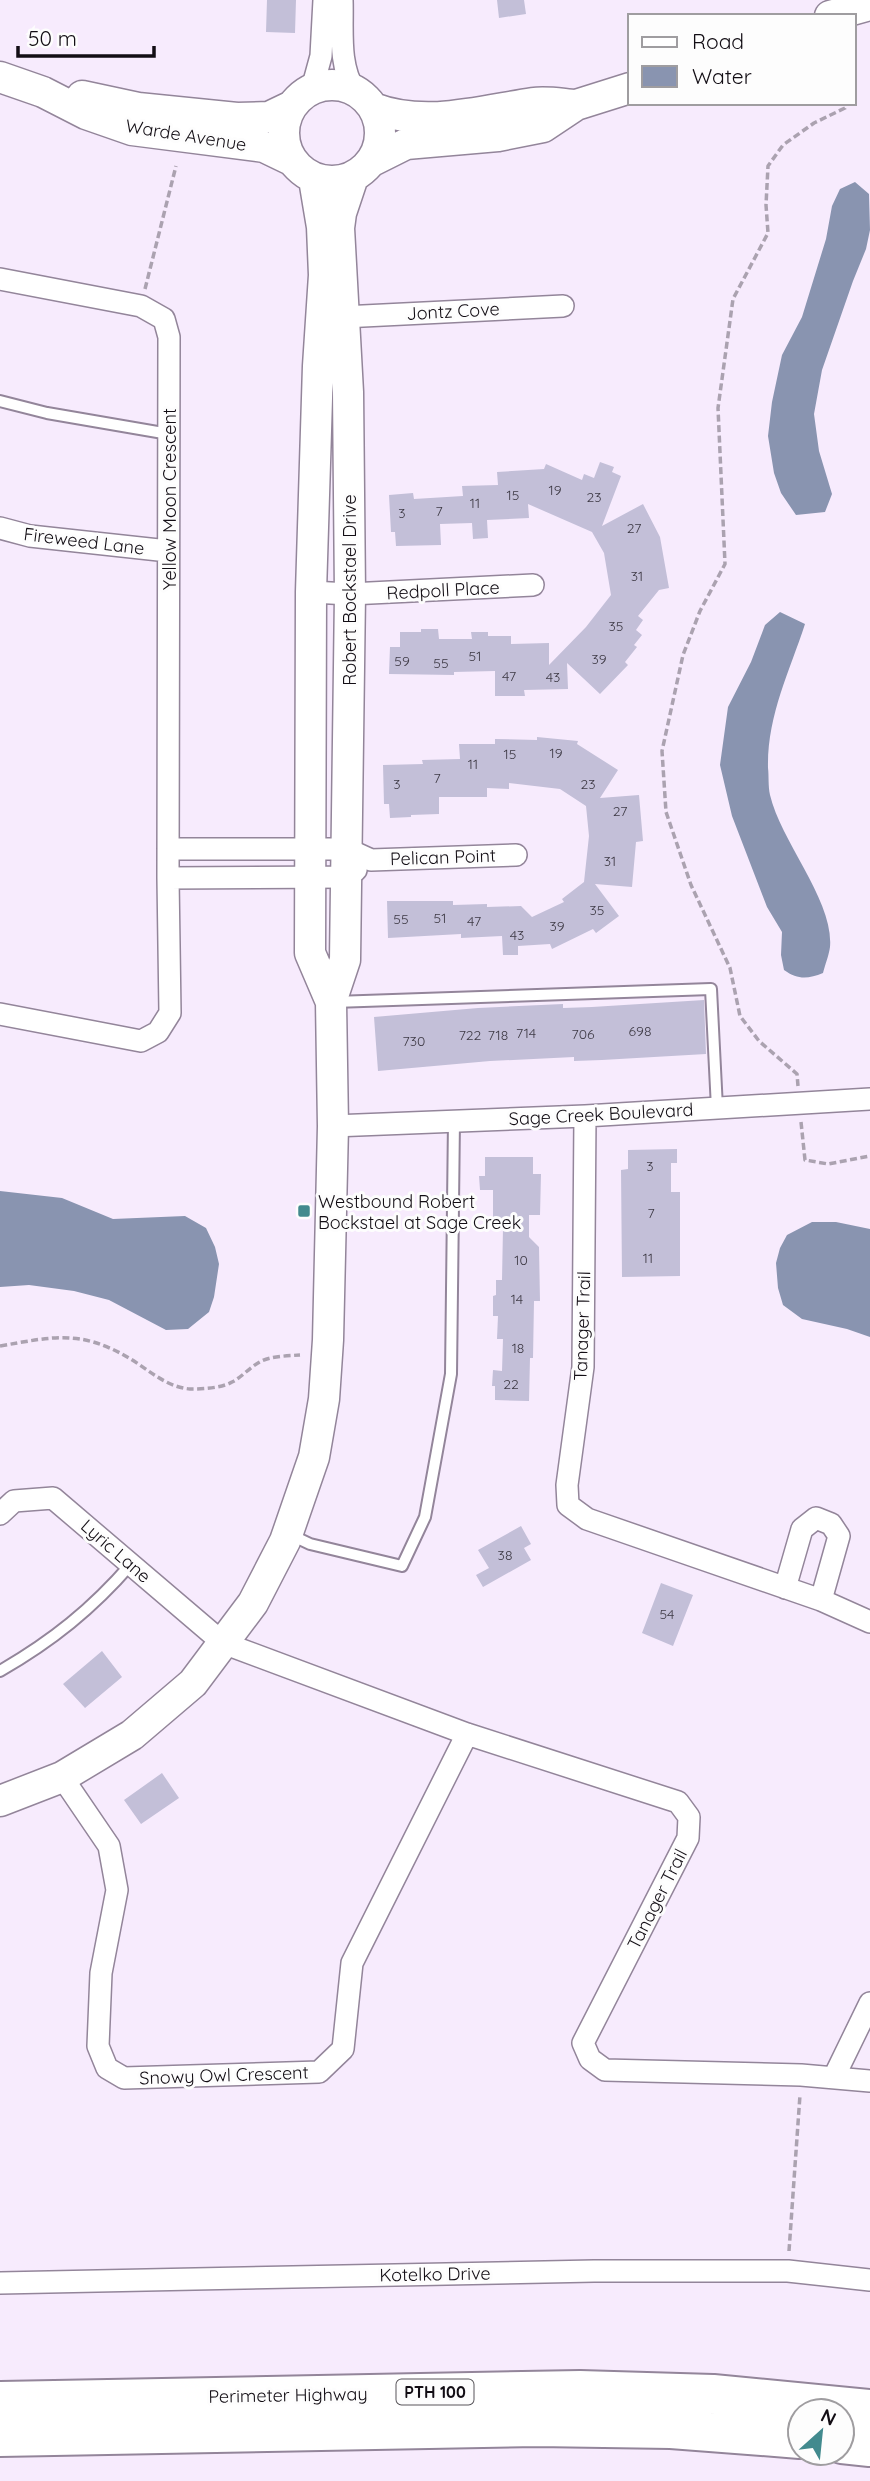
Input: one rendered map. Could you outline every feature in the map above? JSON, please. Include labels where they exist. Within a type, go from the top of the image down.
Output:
[{"type":"highway","name":"Perimeter Highway","points":[[0,2401],[580,2390],[713,2395],[870,2409]]},
{"type":"highway","name":"Perimeter Highway","points":[[0,2437],[537,2427],[671,2429],[786,2438]]},
{"type":"street","points":[[324,0],[321,56],[302,98],[283,127],[283,139],[291,160],[301,172],[314,179],[334,182],[406,144],[498,136],[543,127],[576,104]]},
{"type":"street","points":[[342,0],[344,57],[348,81],[364,99],[380,125],[379,144],[363,169]]},
{"type":"street","points":[[837,14],[870,5]]},
{"type":"street","name":"Warde Avenue","points":[[0,77],[43,93],[86,114],[132,130],[264,147],[291,160]]},
{"type":"street","points":[[302,98],[334,85],[401,116],[440,117],[535,103],[576,104],[628,89]]},
{"type":"street","name":"Warde Avenue","points":[[43,93],[86,96],[138,108],[237,118],[269,117],[302,98]]},
{"type":"street","name":"Robert Bockstael Drive","points":[[0,1801],[62,1777],[132,1735],[193,1683],[253,1603],[288,1533],[314,1457],[324,1399],[328,1340],[333,1126],[331,1002],[345,960],[355,862],[348,392],[339,228],[341,213],[363,169]]},
{"type":"street","name":"Robert Bockstael Drive","points":[[314,179],[322,227],[324,275],[318,366],[311,592],[310,953],[331,1002]]},
{"type":"street","name":"Yellow Moon Crescent","points":[[0,279],[141,306],[164,319],[169,337],[170,1013],[158,1032],[141,1041],[0,1014]]},
{"type":"street","name":"Jontz Cove","points":[[343,317],[563,306]]},
{"type":"street","name":"Fireweed Lane","points":[[0,528],[30,536],[169,551]]},
{"type":"street","name":"Redpoll Place","points":[[311,592],[350,594],[533,585]]},
{"type":"street","points":[[168,849],[311,863]]},
{"type":"street","name":"Pelican Point","points":[[355,862],[516,855]]},
{"type":"street","points":[[168,878],[311,863],[355,862]]},
{"type":"street","name":"Sage Creek Boulevard","points":[[333,1126],[585,1116],[870,1099]]},
{"type":"street","name":"Tanager Trail","points":[[585,1116],[583,1367],[567,1485],[569,1505],[587,1519],[821,1600],[870,1622]]},
{"type":"street","name":"Lyric Lane","points":[[0,1514],[14,1501],[53,1498],[223,1643]]},
{"type":"street","points":[[785,1588],[802,1529],[816,1518],[831,1524],[839,1536],[821,1600]]},
{"type":"street","name":"Tanager Trail","points":[[223,1643],[467,1734],[678,1802],[689,1817],[688,1838],[583,2043],[590,2059],[605,2070],[801,2075],[870,2081]]},
{"type":"street","name":"Snowy Owl Crescent","points":[[62,1777],[109,1846],[117,1890],[101,1973],[98,2046],[107,2068],[124,2078],[319,2073],[343,2049],[352,1963],[467,1734]]},
{"type":"street","points":[[834,2077],[870,2003]]},
{"type":"street","name":"Kotelko Drive","points":[[0,2283],[608,2271],[788,2271],[870,2280]]},
{"type":"lane","points":[[0,401],[47,413],[169,434]]},
{"type":"lane","points":[[331,1002],[711,989],[717,1108]]},
{"type":"lane","points":[[288,1533],[310,1544],[402,1566],[425,1517],[451,1374],[454,1120]]},
{"type":"lane","points":[[0,1671],[32,1653],[74,1623],[131,1564]]},
{"type":"path","points":[[847,105],[814,123],[783,145],[768,166],[768,233],[733,299],[718,408],[725,564],[683,655],[662,751],[666,812],[691,886],[730,968],[740,1016],[759,1041],[797,1074],[805,1160],[828,1164],[870,1156]]},
{"type":"path","points":[[141,306],[176,166]]},
{"type":"path","points":[[0,1346],[65,1336],[92,1341],[130,1359],[164,1381],[188,1389],[230,1384],[259,1362],[300,1355]]},
{"type":"path","points":[[789,2243],[801,2075]]},
{"type":"water","points":[[855,182],[869,194],[870,230],[866,249],[822,370],[814,414],[819,451],[832,494],[825,512],[796,515],[781,493],[774,473],[768,436],[772,402],[782,355],[802,317],[826,239],[832,206],[840,189]]},
{"type":"water","points":[[780,612],[805,624],[780,695],[771,730],[769,792],[785,832],[816,891],[829,929],[830,947],[823,973],[808,977],[794,976],[784,970],[781,955],[782,932],[767,907],[732,816],[720,765],[728,707],[751,662],[765,625]]},
{"type":"water","points":[[0,1191],[62,1198],[113,1219],[185,1216],[206,1228],[219,1264],[209,1312],[188,1329],[166,1330],[109,1300],[74,1291],[29,1285],[0,1287]]},
{"type":"water","points":[[812,1222],[836,1222],[870,1229],[870,1337],[802,1319],[783,1305],[778,1288],[776,1263],[780,1248],[787,1235]]},
{"type":"building","points":[[267,0],[296,0],[295,33],[266,32]]},
{"type":"building","points":[[497,0],[524,0],[526,14],[499,18]]},
{"type":"building","points":[[600,462],[614,467],[612,472],[621,476],[602,526],[643,504],[660,537],[669,588],[659,590],[638,616],[643,620],[636,630],[642,635],[634,645],[637,647],[625,662],[628,665],[600,694],[567,663],[568,689],[524,690],[525,696],[495,696],[495,671],[454,672],[454,675],[389,674],[390,647],[400,647],[400,632],[421,632],[421,629],[438,629],[439,639],[472,639],[471,632],[488,632],[488,636],[511,636],[511,644],[549,643],[549,665],[586,627],[611,595],[604,553],[592,532],[528,504],[529,518],[487,520],[488,538],[473,539],[472,523],[440,524],[441,545],[396,546],[395,532],[391,532],[389,495],[413,493],[414,499],[463,496],[462,486],[498,485],[497,472],[544,469],[546,464],[582,480],[584,474],[594,478]]},
{"type":"building","points":[[537,737],[578,741],[577,744],[618,770],[600,798],[639,795],[643,841],[636,842],[632,887],[595,884],[619,916],[596,933],[593,929],[552,949],[550,944],[518,946],[518,955],[503,955],[502,936],[461,938],[461,934],[388,938],[387,901],[453,901],[453,905],[521,906],[532,917],[564,902],[562,899],[584,882],[589,836],[586,806],[560,789],[509,783],[509,789],[487,788],[487,797],[439,797],[439,814],[411,817],[390,818],[389,804],[384,804],[383,765],[423,764],[422,760],[460,759],[459,744],[495,744],[495,739],[537,740]]},
{"type":"building","points":[[704,1000],[706,1054],[574,1061],[574,1057],[490,1061],[378,1071],[374,1017],[478,1008],[563,1004],[563,1008],[592,1007]]},
{"type":"building","points":[[677,1149],[677,1163],[671,1163],[671,1192],[680,1192],[680,1276],[622,1277],[621,1170],[628,1169],[628,1150]]},
{"type":"building","points":[[485,1157],[533,1157],[533,1174],[541,1174],[540,1215],[529,1215],[529,1237],[539,1247],[540,1301],[534,1301],[529,1401],[495,1400],[495,1386],[492,1386],[493,1370],[502,1371],[503,1339],[497,1339],[498,1316],[493,1316],[493,1296],[496,1295],[496,1280],[502,1280],[503,1228],[493,1229],[493,1190],[480,1190],[479,1176],[485,1176]]},
{"type":"building","points":[[521,1526],[531,1544],[524,1548],[531,1560],[483,1587],[476,1575],[489,1568],[478,1550]]},
{"type":"building","points":[[661,1583],[693,1595],[673,1646],[642,1633]]},
{"type":"building","points":[[102,1651],[122,1677],[85,1708],[63,1684]]},
{"type":"building","points":[[162,1773],[179,1798],[141,1824],[124,1800]]},
{"type":"place","name":"Westbound Robert Bockstael at Sage Creek","points":[[304,1211]]}]
